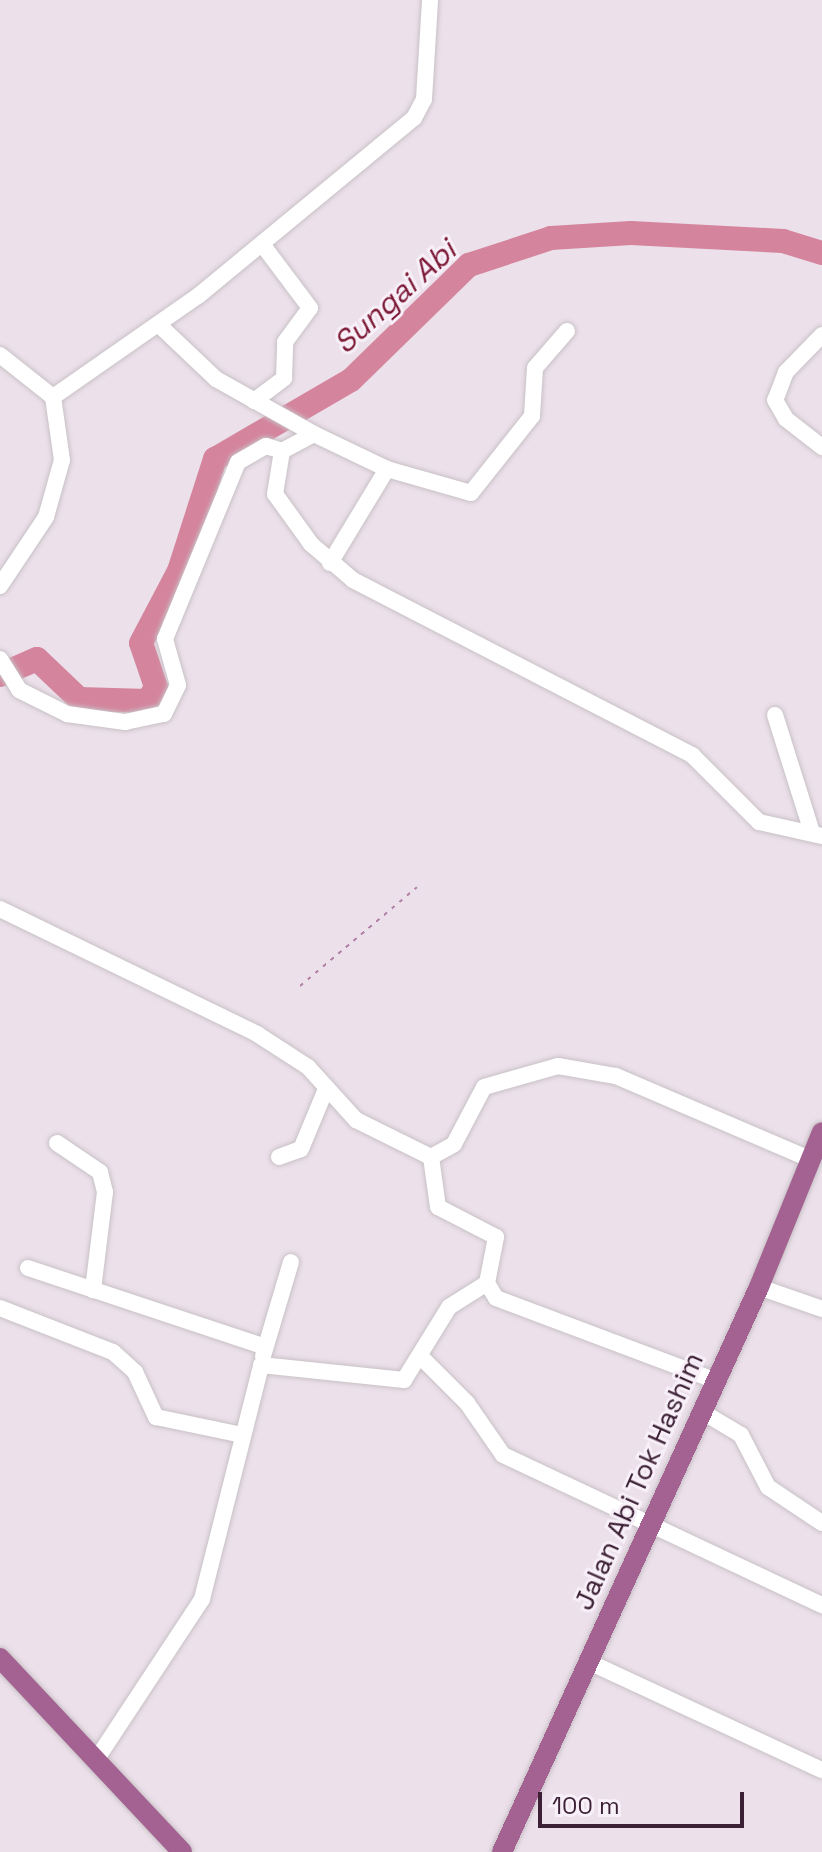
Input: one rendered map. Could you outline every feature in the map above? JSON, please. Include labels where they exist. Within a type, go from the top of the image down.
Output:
[{"type":"main road","name":"Jalan Abi Tok Hashim","points":[[502,1852],[587,1661],[653,1523],[714,1380],[759,1287],[807,1158],[822,1132]]},
{"type":"main road","points":[[0,1658],[182,1852]]},
{"type":"street","points":[[53,397],[158,324],[262,244],[422,107],[430,0]]},
{"type":"street","points":[[254,401],[284,378],[285,342],[310,308],[262,244]]},
{"type":"street","points":[[158,324],[195,364],[254,401],[387,469],[462,495],[481,486],[532,416],[539,359],[567,331]]},
{"type":"street","points":[[822,335],[786,372],[775,400],[786,419],[822,447]]},
{"type":"street","points":[[0,355],[53,397],[62,474],[46,517],[0,586]]},
{"type":"street","points":[[0,659],[19,690],[95,720],[147,721],[164,714],[178,685],[165,639],[238,462],[266,446],[282,451],[314,434]]},
{"type":"street","points":[[282,451],[275,494],[330,563],[376,593],[692,755],[759,822],[817,834]]},
{"type":"street","points":[[330,563],[387,469]]},
{"type":"street","points":[[775,715],[817,834]]},
{"type":"street","points":[[0,909],[230,1018],[308,1067],[356,1120],[431,1157]]},
{"type":"street","points":[[431,1157],[454,1144],[484,1087],[558,1066],[616,1076],[807,1158]]},
{"type":"street","points":[[279,1157],[301,1149],[326,1089]]},
{"type":"street","points":[[57,1143],[100,1172],[105,1192],[93,1290]]},
{"type":"street","points":[[261,1365],[404,1380],[422,1358],[449,1307],[487,1283],[496,1237],[438,1207],[431,1157]]},
{"type":"street","points":[[96,1760],[202,1599],[265,1347],[279,1321],[291,1262]]},
{"type":"street","points":[[28,1268],[265,1347]]},
{"type":"street","points":[[487,1283],[510,1305],[714,1380]]},
{"type":"street","points":[[759,1287],[822,1309]]},
{"type":"street","points":[[0,1308],[113,1352],[135,1372],[156,1417],[242,1435]]},
{"type":"street","points":[[422,1358],[467,1403],[503,1455],[822,1605]]},
{"type":"street","points":[[701,1411],[741,1435],[768,1487],[822,1523]]},
{"type":"street","points":[[587,1661],[822,1770]]},
{"type":"path","points":[[300,986],[417,887]]},
{"type":"waterway","name":"Sungai Abi","points":[[0,675],[37,659],[79,699],[148,701],[156,687],[141,643],[179,571],[215,459],[351,380],[469,265],[551,238],[631,233],[783,241],[822,253]]}]
